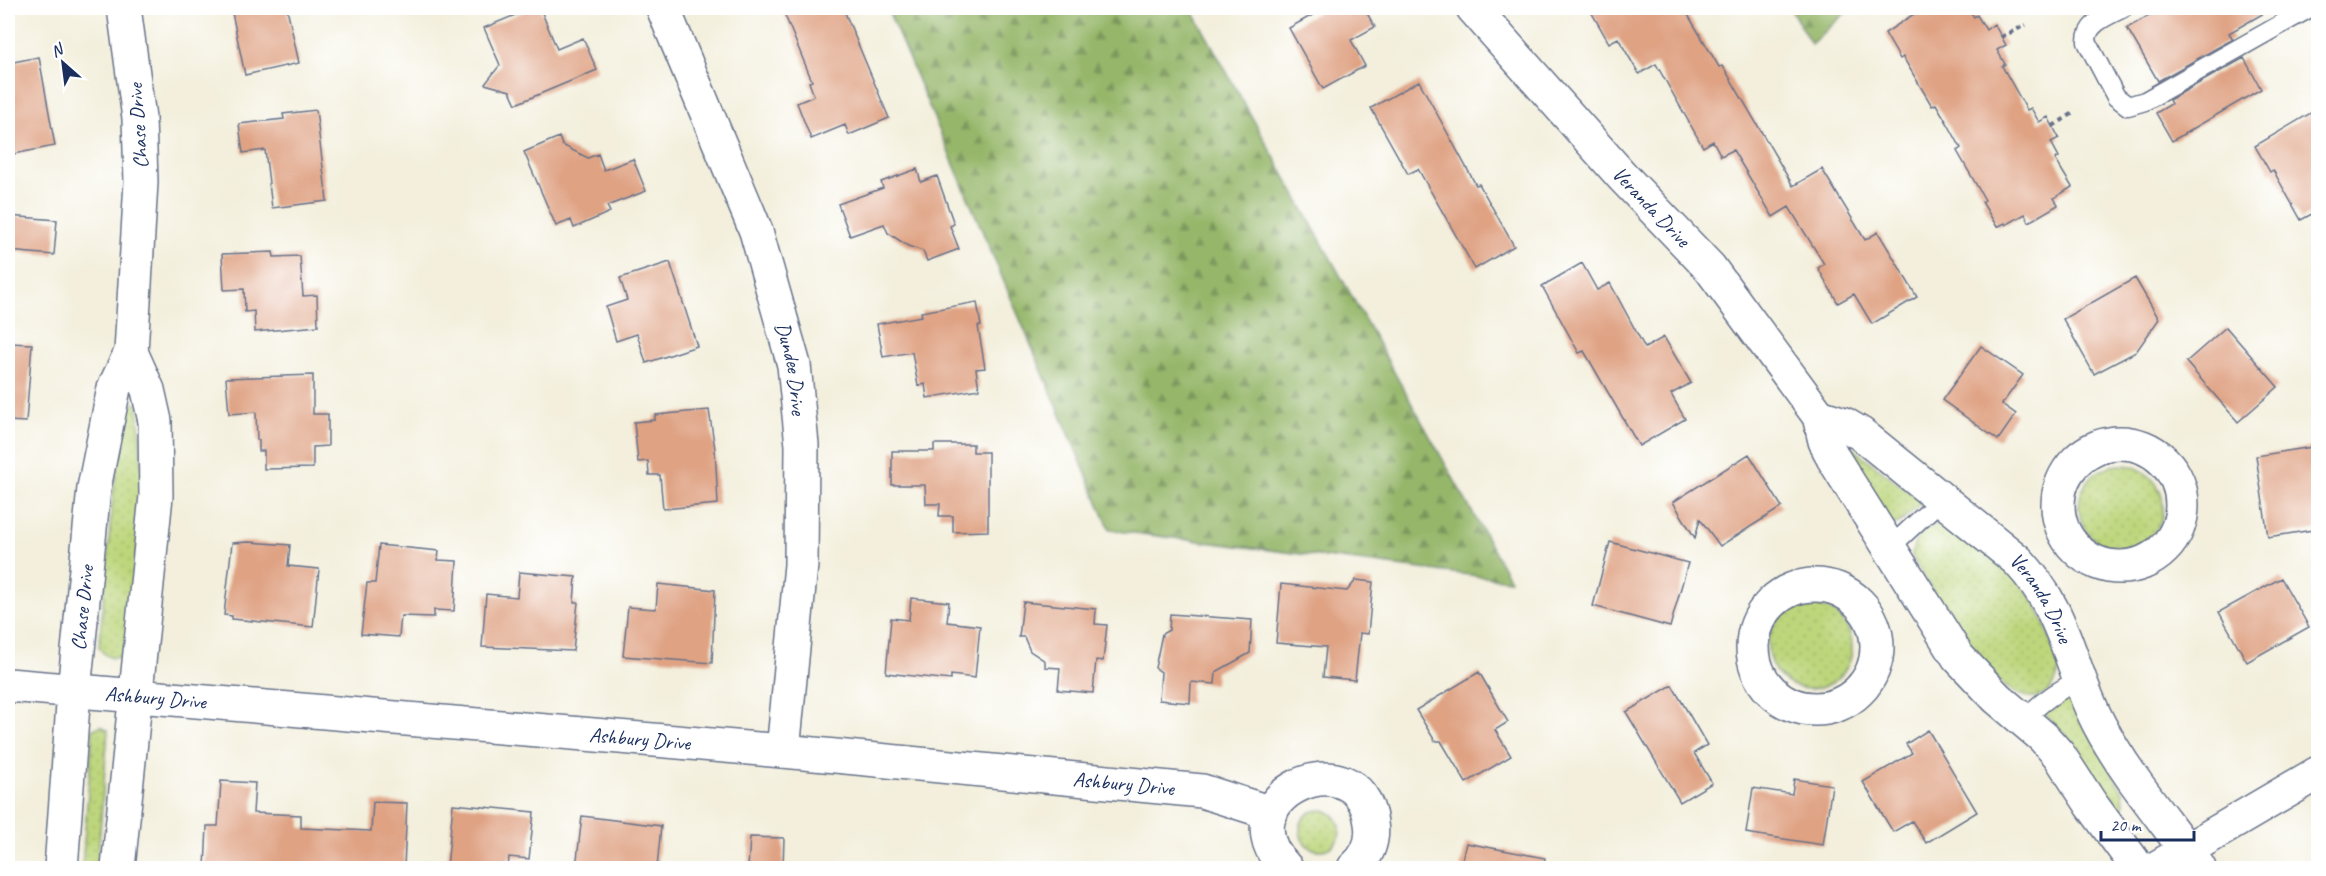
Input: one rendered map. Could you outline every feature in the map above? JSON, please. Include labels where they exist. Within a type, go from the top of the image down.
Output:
[{"type":"street","name":"Chase Drive","points":[[61,868],[74,691],[94,488],[114,388],[131,352],[141,182],[139,117],[124,8]]},
{"type":"street","name":"Dundee Drive","points":[[663,8],[756,231],[794,365],[802,445],[801,565],[783,751]]},
{"type":"street","name":"Veranda Drive","points":[[1473,8],[1622,176],[1710,268],[1819,416],[1825,441],[1833,458],[1958,657],[1996,698],[2024,720],[2059,755],[2091,804],[2138,868]]},
{"type":"street","name":"Chase Drive","points":[[118,868],[156,496],[155,421],[148,390],[131,352]]},
{"type":"street","name":"Veranda Drive","points":[[1819,416],[1844,424],[1861,434],[2032,576],[2056,612],[2101,727],[2133,779],[2193,860]]},
{"type":"street","points":[[2032,576],[2071,544]]},
{"type":"street","points":[[1864,609],[1909,581]]},
{"type":"street","name":"Ashbury Drive","points":[[8,685],[783,751],[1202,791],[1271,813]]},
{"type":"street","points":[[2156,868],[2193,860],[2319,773]]},
{"type":"street","points":[[1286,868],[1277,860],[1270,845],[1268,829],[1271,813],[1279,798],[1290,788],[1305,780],[1322,778],[1337,781],[1352,788],[1363,800],[1370,815],[1372,831],[1370,847],[1362,862],[1354,868]]},
{"type":"lane","points":[[2122,8],[2091,27],[2086,34],[2087,42],[2116,98],[2128,106],[2145,101],[2305,9]]},
{"type":"lane","points":[[1887,546],[1900,538],[1942,499]]},
{"type":"lane","points":[[2024,720],[2042,704],[2081,680]]},
{"type":"path","points":[[2001,37],[2026,25]]},
{"type":"path","points":[[2053,126],[2072,114]]},
{"type":"green space","points":[[887,8],[1191,8],[1510,580],[1110,530]]},
{"type":"green space","points":[[1790,8],[1851,8],[1811,44]]},
{"type":"green space","points":[[138,404],[143,487],[128,649],[121,656],[113,658],[102,652],[99,647],[114,485],[130,406]]},
{"type":"green space","points":[[1842,440],[1921,501],[1899,524],[1890,524]]},
{"type":"green space","points":[[2121,465],[2137,468],[2151,477],[2160,491],[2163,507],[2160,523],[2151,537],[2137,546],[2121,549],[2105,546],[2091,537],[2082,523],[2079,507],[2082,491],[2091,477],[2105,468]]},
{"type":"green space","points":[[1940,524],[1962,533],[1990,554],[2026,589],[2032,598],[2044,622],[2060,667],[2054,684],[2044,694],[2022,696],[2004,685],[1985,667],[1950,619],[1912,557],[1914,544],[1923,531]]},
{"type":"green space","points":[[1810,605],[1826,608],[1840,617],[1849,631],[1852,647],[1849,663],[1840,677],[1826,686],[1810,689],[1794,686],[1780,677],[1771,663],[1768,647],[1771,631],[1780,617],[1794,608]]},
{"type":"green space","points":[[2063,698],[2073,703],[2123,792],[2122,808],[2116,808],[2108,802],[2065,734],[2044,715]]},
{"type":"green space","points":[[101,726],[108,730],[97,868],[82,868],[93,729]]},
{"type":"green space","points":[[1320,810],[1334,816],[1340,830],[1334,844],[1320,850],[1306,844],[1300,830],[1306,816]]},
{"type":"building","points":[[231,8],[287,8],[299,63],[245,75]]},
{"type":"building","points":[[532,8],[540,8],[557,49],[583,38],[597,70],[516,104],[510,91],[485,84],[500,65],[484,28]]},
{"type":"building","points":[[782,8],[843,8],[889,118],[849,135],[845,125],[811,139],[797,103],[814,96],[809,82],[812,81]]},
{"type":"building","points":[[1325,8],[1364,8],[1375,27],[1351,40],[1365,66],[1323,89],[1289,28]]},
{"type":"building","points":[[1589,8],[1684,8],[1719,67],[1723,66],[1793,186],[1822,169],[1865,240],[1878,232],[1917,297],[1872,324],[1854,294],[1838,303],[1818,268],[1824,264],[1789,207],[1773,217],[1733,150],[1721,156],[1713,141],[1703,147],[1656,64],[1639,74],[1618,38],[1609,43]]},
{"type":"building","points":[[1923,8],[1968,8],[1974,17],[1977,15],[1986,30],[1994,24],[2006,45],[1997,50],[2005,64],[2002,66],[2027,110],[2031,108],[2039,122],[2048,117],[2059,138],[2051,142],[2059,157],[2055,159],[2072,187],[2054,198],[2058,205],[2029,222],[2025,214],[2006,225],[2005,223],[1997,227],[1982,202],[1985,200],[1957,151],[1961,148],[1949,126],[1936,104],[1932,106],[1903,57],[1900,59],[1885,33]]},
{"type":"building","points":[[2162,8],[2273,8],[2229,33],[2233,39],[2158,81],[2127,28]]},
{"type":"building","points":[[39,57],[55,146],[8,155],[8,63]]},
{"type":"building","points":[[2244,58],[2261,89],[2172,141],[2156,113],[2171,104],[2169,100]]},
{"type":"building","points":[[1419,81],[1476,185],[1479,184],[1514,246],[1475,269],[1418,169],[1408,174],[1371,108]]},
{"type":"building","points":[[2319,108],[2319,210],[2301,220],[2273,170],[2270,172],[2255,146]]},
{"type":"building","points":[[316,110],[327,201],[272,208],[265,150],[243,153],[239,124],[284,119],[283,114]]},
{"type":"building","points":[[559,137],[562,145],[588,158],[598,154],[604,170],[633,159],[646,191],[607,206],[610,212],[574,228],[571,220],[556,226],[524,152]]},
{"type":"building","points":[[917,169],[921,182],[937,176],[954,224],[950,226],[959,249],[927,261],[923,251],[908,246],[888,233],[884,224],[850,236],[838,204],[883,188],[881,182]]},
{"type":"building","points":[[8,216],[57,220],[54,255],[8,251]]},
{"type":"building","points":[[273,252],[274,257],[300,256],[303,296],[317,295],[318,326],[255,332],[254,311],[245,312],[244,289],[224,290],[222,254]]},
{"type":"building","points":[[670,262],[697,346],[646,363],[637,334],[616,341],[606,307],[627,300],[620,278]]},
{"type":"building","points":[[1582,263],[1597,290],[1610,283],[1645,348],[1664,337],[1691,383],[1671,394],[1685,419],[1639,446],[1584,351],[1579,353],[1542,286]]},
{"type":"building","points":[[2135,278],[2159,319],[2136,352],[2094,374],[2063,319]]},
{"type":"building","points":[[977,302],[981,326],[978,326],[985,368],[976,369],[979,389],[927,398],[925,384],[918,386],[912,352],[883,357],[877,324],[922,316],[921,312]]},
{"type":"building","points":[[2226,327],[2278,387],[2238,422],[2186,362]]},
{"type":"building","points":[[8,343],[32,344],[26,422],[8,421]]},
{"type":"building","points":[[1981,346],[2023,375],[2002,404],[2016,414],[1998,440],[1942,400]]},
{"type":"building","points":[[313,375],[313,414],[328,414],[328,446],[313,447],[313,468],[264,469],[264,451],[259,451],[259,440],[257,440],[256,412],[229,414],[226,378]]},
{"type":"building","points":[[709,410],[715,449],[718,504],[663,509],[660,475],[649,475],[648,461],[638,462],[634,422],[655,420],[655,415]]},
{"type":"building","points":[[934,444],[973,444],[973,452],[988,452],[988,531],[953,532],[953,516],[939,516],[940,504],[926,504],[925,485],[892,485],[892,451],[934,451]]},
{"type":"building","points":[[2319,446],[2319,529],[2268,537],[2256,456]]},
{"type":"building","points":[[1749,454],[1782,507],[1720,546],[1700,519],[1695,538],[1673,502]]},
{"type":"building","points":[[1610,542],[1688,563],[1670,627],[1593,606]]},
{"type":"building","points":[[232,543],[290,545],[288,566],[319,569],[313,627],[232,619],[232,616],[224,615]]},
{"type":"building","points":[[379,545],[439,551],[438,560],[457,561],[454,611],[434,610],[434,617],[401,616],[399,637],[361,634],[367,583],[375,583]]},
{"type":"building","points":[[519,572],[576,577],[574,602],[578,602],[573,651],[482,647],[486,594],[517,597]]},
{"type":"building","points":[[2281,578],[2309,627],[2247,662],[2219,612]]},
{"type":"building","points":[[1356,580],[1373,582],[1368,634],[1360,633],[1355,680],[1323,677],[1326,647],[1276,643],[1281,584],[1347,591]]},
{"type":"building","points":[[658,584],[715,590],[712,663],[623,656],[628,607],[656,609]]},
{"type":"building","points":[[911,598],[949,602],[947,622],[980,626],[975,678],[951,675],[951,680],[886,673],[891,618],[909,620]]},
{"type":"building","points":[[1023,602],[1096,609],[1095,624],[1107,625],[1103,661],[1096,660],[1093,693],[1058,690],[1060,668],[1045,667],[1045,661],[1030,651],[1024,637],[1019,637]]},
{"type":"building","points":[[1170,614],[1252,620],[1250,653],[1216,672],[1215,684],[1191,682],[1190,703],[1159,700],[1161,672],[1155,668],[1162,634],[1169,630]]},
{"type":"building","points":[[1479,672],[1508,722],[1495,730],[1511,756],[1466,783],[1441,741],[1435,741],[1416,710]]},
{"type":"building","points":[[1672,685],[1707,745],[1694,753],[1712,783],[1680,802],[1626,712]]},
{"type":"building","points":[[1928,730],[1977,812],[1926,843],[1912,821],[1893,832],[1863,782],[1912,753],[1906,744]]},
{"type":"building","points":[[1794,779],[1832,785],[1823,845],[1746,833],[1753,788],[1792,794]]},
{"type":"building","points":[[221,781],[255,783],[253,813],[301,815],[301,828],[371,831],[373,802],[407,803],[404,868],[205,868],[207,826],[218,826]]},
{"type":"building","points":[[453,804],[534,812],[529,859],[509,857],[508,868],[447,868]]},
{"type":"building","points":[[582,816],[661,826],[657,868],[576,868]]},
{"type":"building","points":[[750,837],[784,838],[783,868],[748,868]]},
{"type":"building","points":[[1466,843],[1545,858],[1543,868],[1460,868]]}]
